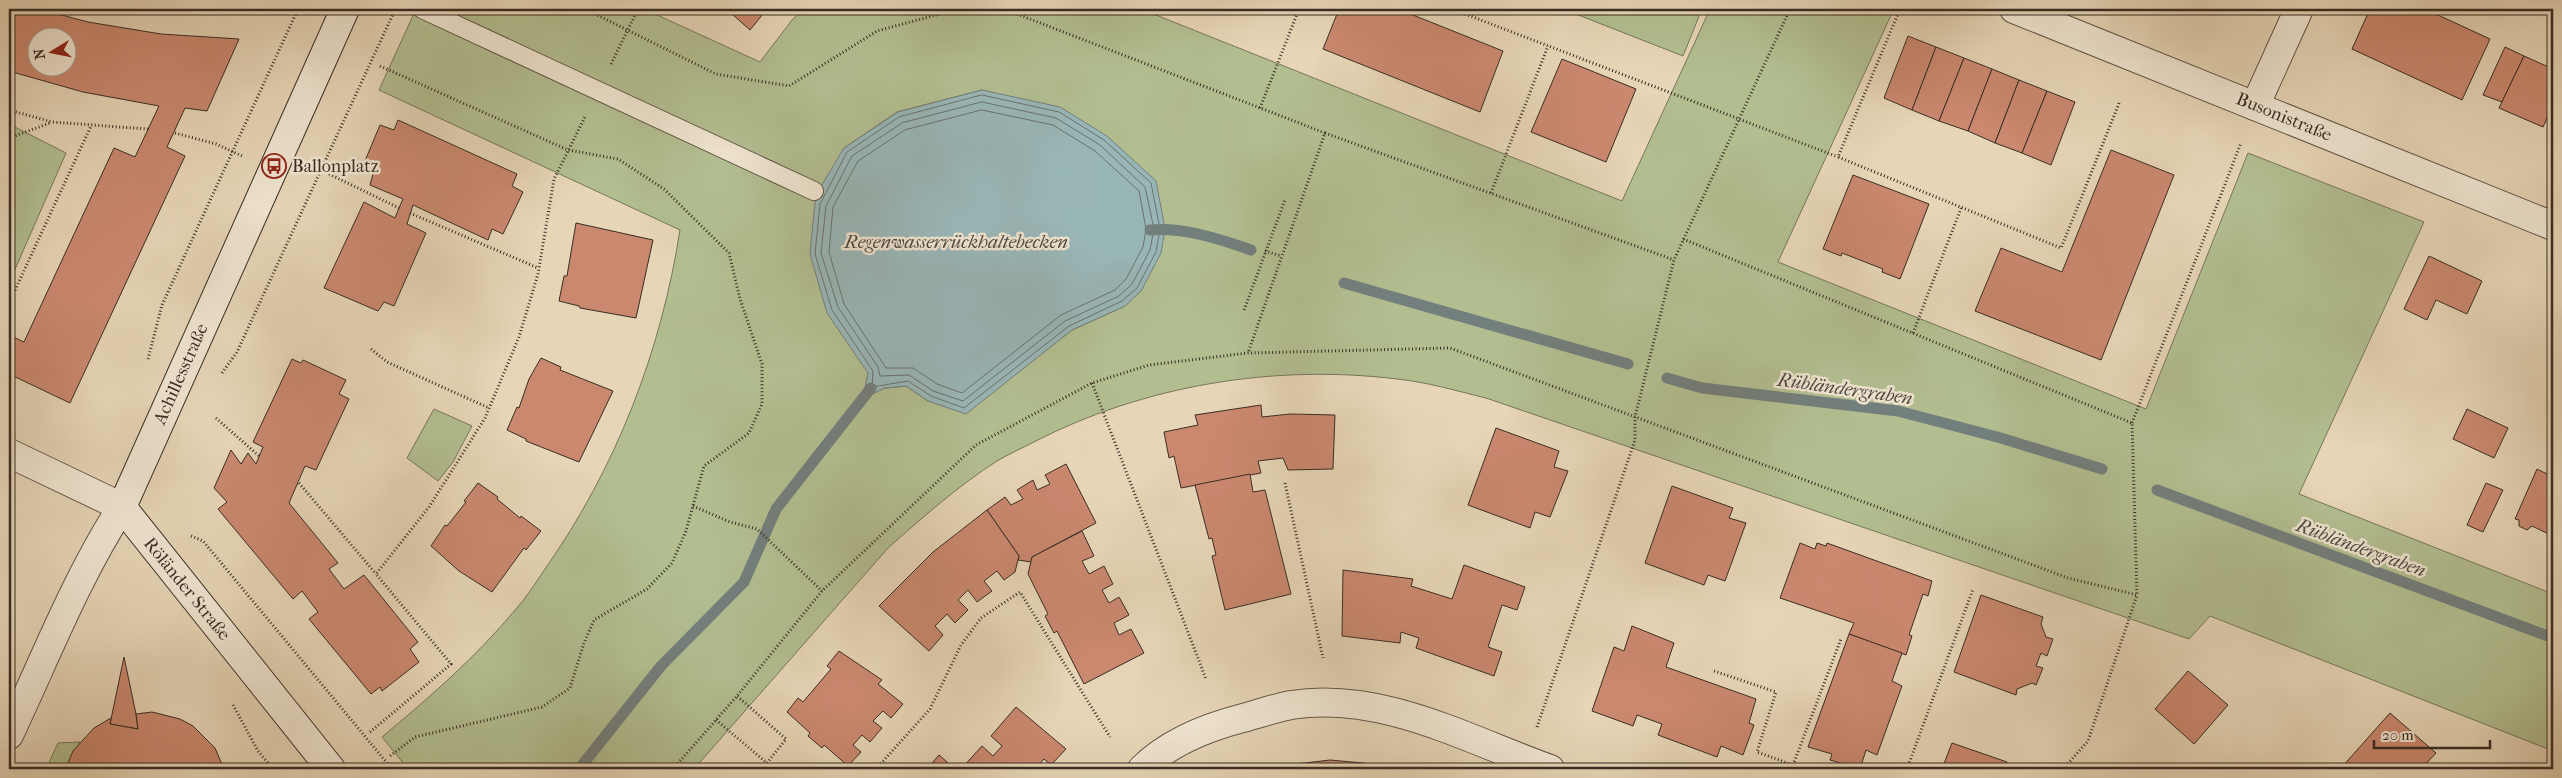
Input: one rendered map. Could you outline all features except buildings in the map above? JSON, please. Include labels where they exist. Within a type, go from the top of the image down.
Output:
[{"type":"street","name":"Achillesstraße","points":[[9,735],[74,596],[106,532],[122,507],[345,9]]},
{"type":"street","name":"Busonistraße","points":[[2014,9],[2553,226]]},
{"type":"street","points":[[2255,106],[2299,9]]},
{"type":"street","name":"Röländer Straße","points":[[9,453],[122,507],[331,769]]},
{"type":"street","points":[[1142,769],[1177,743],[1221,723],[1291,705],[1346,703],[1399,711],[1550,769]]},
{"type":"lane","points":[[422,9],[814,190]]},
{"type":"path","points":[[148,360],[162,305],[231,151],[298,9]]},
{"type":"path","points":[[220,376],[237,352],[395,9]]},
{"type":"path","points":[[585,9],[716,74],[789,86],[877,31],[958,9]]},
{"type":"path","points":[[628,30],[638,9]]},
{"type":"path","points":[[1004,9],[1325,133],[1674,260]]},
{"type":"path","points":[[1260,108],[1299,9]]},
{"type":"path","points":[[1452,9],[1838,158],[2061,248],[2120,101]]},
{"type":"path","points":[[1540,716],[1635,440],[1635,416],[1656,339],[1674,260],[1790,9]]},
{"type":"path","points":[[1838,158],[1900,9]]},
{"type":"path","points":[[1491,193],[1548,46]]},
{"type":"path","points":[[380,66],[568,150],[618,159],[664,189],[729,252],[740,299],[762,364],[762,404],[749,433],[704,466],[693,506],[672,563],[647,589],[594,620],[584,643],[570,688],[542,707],[446,727],[415,737],[390,756]]},
{"type":"path","points":[[9,110],[52,122],[148,129]]},
{"type":"path","points":[[9,138],[52,122]]},
{"type":"path","points":[[9,303],[92,126]]},
{"type":"path","points":[[175,133],[247,158]]},
{"type":"path","points":[[1248,353],[1325,133]]},
{"type":"path","points":[[2063,769],[2088,742],[2137,595],[2132,423],[2241,143]]},
{"type":"path","points":[[376,574],[429,507],[461,458],[489,408],[519,337],[538,268],[554,179],[568,150]]},
{"type":"path","points":[[329,174],[400,208]]},
{"type":"path","points":[[1244,310],[1285,200]]},
{"type":"path","points":[[1913,333],[1961,208]]},
{"type":"path","points":[[410,213],[538,268]]},
{"type":"path","points":[[1683,239],[2132,423]]},
{"type":"path","points":[[1265,251],[1281,256]]},
{"type":"path","points":[[673,769],[737,696],[822,591],[976,445],[1092,383],[1149,365],[1248,353],[1450,348],[2068,578],[2137,595]]},
{"type":"path","points":[[371,349],[387,362],[489,408]]},
{"type":"path","points":[[1092,383],[1206,679]]},
{"type":"path","points":[[216,418],[259,456]]},
{"type":"path","points":[[298,483],[451,664],[370,732]]},
{"type":"path","points":[[1285,483],[1323,658]]},
{"type":"path","points":[[693,506],[730,522],[757,529],[822,591]]},
{"type":"path","points":[[186,534],[203,541],[392,769]]},
{"type":"path","points":[[1907,769],[1974,588]]},
{"type":"path","points":[[876,769],[930,709],[961,645],[981,618],[1020,592],[1110,737]]},
{"type":"path","points":[[1793,765],[1841,639]]},
{"type":"path","points":[[1714,671],[1776,692],[1756,752],[1804,769]]},
{"type":"path","points":[[716,720],[767,763],[786,739],[737,696]]},
{"type":"green space","points":[[416,9],[644,9],[760,62],[792,20],[804,9],[1141,9],[1622,201],[1710,9],[1881,9],[1892,13],[1778,262],[2146,409],[2248,153],[2424,222],[2299,494],[2553,594],[2553,751],[2210,616],[2189,639],[1486,398],[1408,380],[1351,375],[1304,374],[1258,377],[1165,393],[1120,406],[1076,422],[997,461],[954,492],[888,548],[694,769],[408,769],[382,737],[469,660],[520,604],[570,530],[614,450],[648,364],[672,275],[680,230],[379,90]],"holes":[[[982,90],[1143,170],[1156,181],[1125,306],[1072,330],[1028,364],[928,401],[906,386],[885,388],[863,398],[868,373],[844,148],[897,112]]]},
{"type":"green space","points":[[1563,9],[1702,9],[1683,56]]},
{"type":"green space","points":[[9,124],[66,153],[9,283]]},
{"type":"green space","points":[[434,409],[472,426],[453,462],[438,481],[407,458]]},
{"type":"green space","points":[[80,742],[68,763],[68,769],[46,769],[58,743]]},
{"type":"water","name":"Regenwasserrückhaltebecken","points":[[982,90],[1060,107],[1107,136],[1156,181],[1165,229],[1161,253],[1141,291],[1125,306],[1072,330],[966,414],[928,401],[906,386],[885,388],[863,398],[868,373],[827,313],[810,254],[815,203],[823,183],[844,148],[898,112]]},
{"type":"waterway","points":[[1150,230],[1188,232],[1251,250]]},
{"type":"waterway","points":[[1344,283],[1628,364]]},
{"type":"waterway","name":"Rübländergraben","points":[[1667,378],[1702,388],[1898,411],[2001,438],[2102,469]]},
{"type":"waterway","points":[[579,769],[661,666],[744,582],[776,509],[871,388]]},
{"type":"waterway","name":"Rübländergraben","points":[[2157,490],[2553,638]]},
{"type":"place","name":"Ballonplatz","points":[[274,166]]}]
